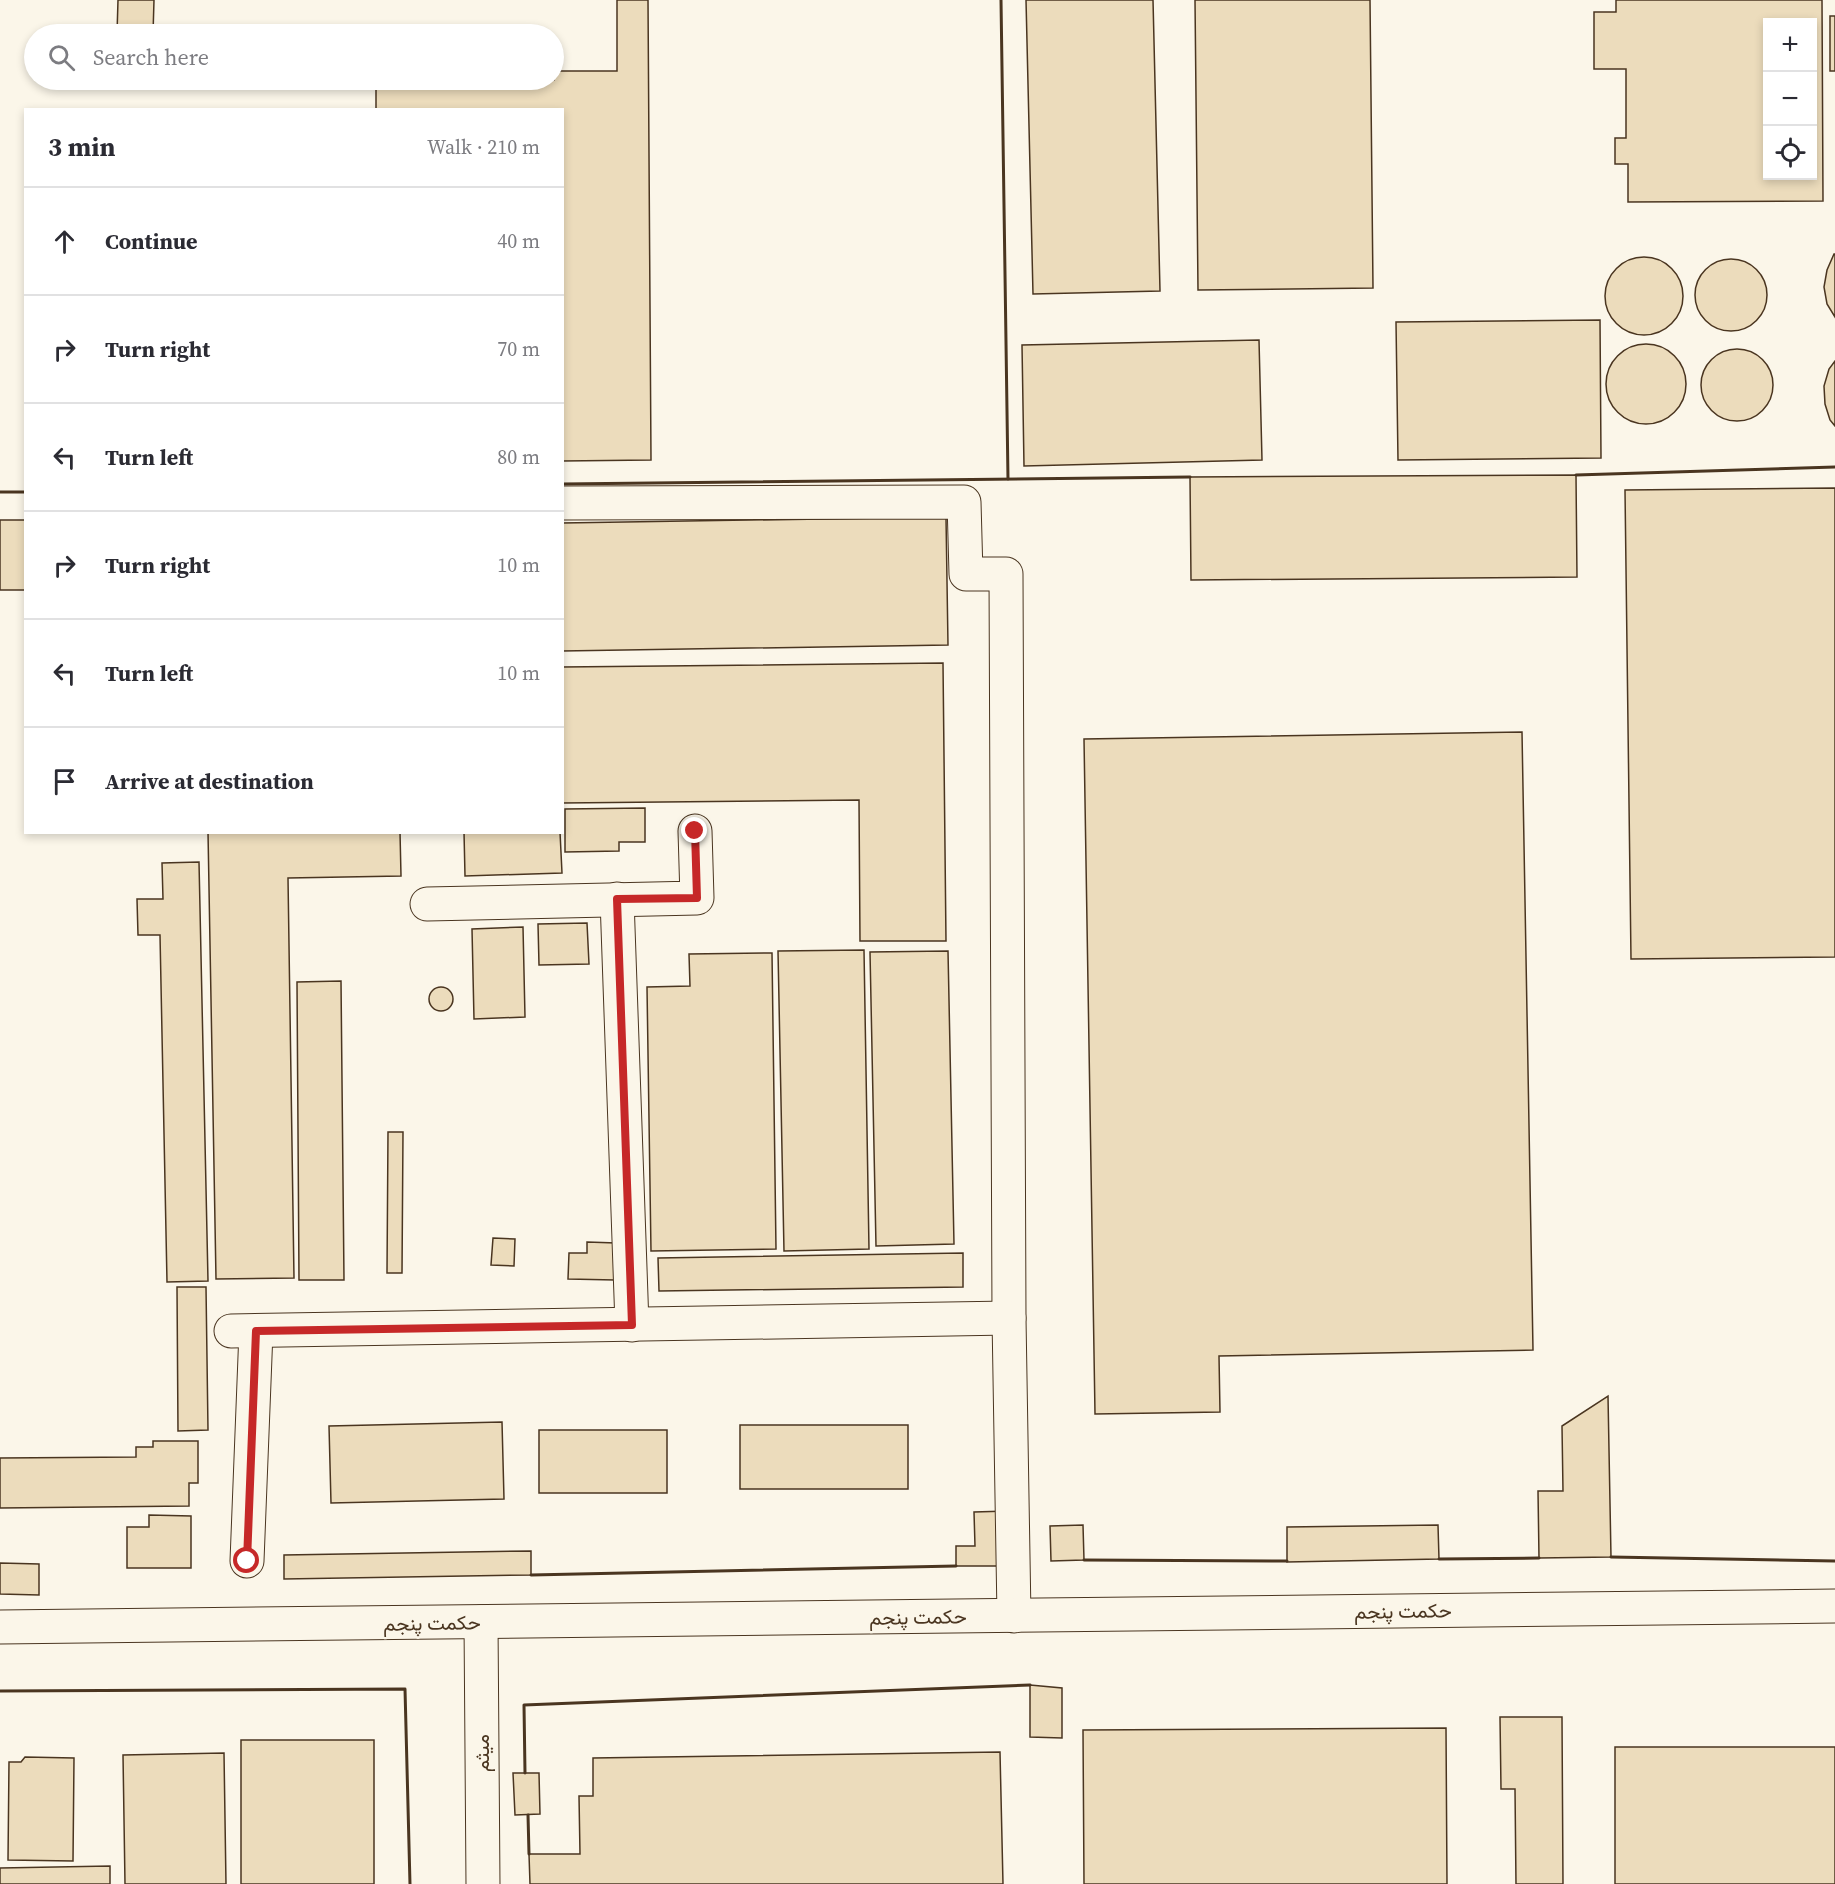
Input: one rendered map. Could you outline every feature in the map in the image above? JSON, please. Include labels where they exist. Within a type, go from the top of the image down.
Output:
[{"type":"street","points":[[564,503],[964,502],[966,574],[1006,574],[1009,1318],[1014,1616]]},
{"type":"street","points":[[427,904],[697,898],[695,831]]},
{"type":"street","points":[[617,899],[632,1325]]},
{"type":"street","points":[[247,1561],[244,1331],[1009,1318]]},
{"type":"street","name":"حکمت پنجم","points":[[0,1628],[1835,1606]]},
{"type":"street","name":"میثم","points":[[481,1622],[483,1884]]},
{"type":"building","points":[[118,0],[154,0],[153,24],[117,24]]},
{"type":"building","points":[[617,0],[648,0],[651,460],[564,461],[564,108],[376,108],[376,90],[564,90],[564,71],[617,71]]},
{"type":"building","points":[[1026,0],[1153,0],[1160,291],[1033,294]]},
{"type":"building","points":[[1195,0],[1370,0],[1373,288],[1198,290]]},
{"type":"building","points":[[1616,0],[1822,0],[1823,201],[1628,202],[1628,164],[1615,164],[1615,138],[1626,138],[1626,69],[1594,69],[1594,12],[1616,12]]},
{"type":"building","points":[[1830,16],[1835,16],[1835,71],[1830,71]]},
{"type":"building","points":[[1834,254],[1835,317],[1827,304],[1824,287],[1827,270]]},
{"type":"building","points":[[1644,257],[1659,260],[1671,269],[1680,281],[1683,296],[1680,311],[1671,323],[1659,332],[1644,335],[1629,332],[1617,323],[1608,311],[1605,296],[1608,281],[1617,269],[1629,260]]},
{"type":"building","points":[[1724,259],[1738,259],[1757,269],[1767,288],[1767,302],[1757,321],[1738,331],[1724,331],[1705,321],[1695,302],[1695,288],[1705,269]]},
{"type":"building","points":[[1600,320],[1601,458],[1398,460],[1396,322]]},
{"type":"building","points":[[1259,340],[1262,460],[1024,466],[1022,345]]},
{"type":"building","points":[[1646,344],[1661,347],[1674,356],[1683,369],[1686,384],[1683,399],[1674,412],[1661,421],[1646,424],[1631,421],[1618,412],[1609,399],[1606,384],[1609,369],[1618,356],[1631,347]]},
{"type":"building","points":[[1737,349],[1757,355],[1767,365],[1773,385],[1767,405],[1757,415],[1737,421],[1717,415],[1707,405],[1701,385],[1707,365],[1717,355]]},
{"type":"building","points":[[1835,361],[1835,426],[1830,420],[1825,404],[1824,386],[1829,369]]},
{"type":"building","points":[[1576,475],[1577,577],[1191,580],[1190,477]]},
{"type":"building","points":[[1835,488],[1835,957],[1631,959],[1625,490]]},
{"type":"building","points":[[946,517],[948,645],[564,651],[564,523]]},
{"type":"building","points":[[0,520],[24,520],[24,590],[0,590]]},
{"type":"building","points":[[943,663],[946,941],[860,941],[859,800],[564,803],[564,667]]},
{"type":"building","points":[[1522,732],[1533,1350],[1219,1356],[1220,1412],[1095,1414],[1084,739]]},
{"type":"building","points":[[645,808],[645,842],[619,842],[619,851],[565,852],[565,809]]},
{"type":"building","points":[[208,834],[400,834],[401,876],[288,878],[294,1278],[216,1279]]},
{"type":"building","points":[[464,834],[560,834],[562,873],[465,876]]},
{"type":"building","points":[[199,862],[208,1281],[167,1282],[160,935],[138,935],[137,899],[163,899],[162,863]]},
{"type":"building","points":[[587,923],[589,964],[539,965],[538,924]]},
{"type":"building","points":[[523,927],[525,1017],[474,1019],[472,929]]},
{"type":"building","points":[[864,950],[869,1249],[784,1251],[778,951]]},
{"type":"building","points":[[948,951],[954,1244],[876,1246],[870,952]]},
{"type":"building","points":[[772,953],[776,1249],[651,1251],[647,987],[690,986],[689,954]]},
{"type":"building","points":[[341,981],[344,1280],[299,1280],[297,982]]},
{"type":"building","points":[[441,987],[450,990],[453,999],[450,1008],[441,1011],[432,1008],[429,999],[432,990]]},
{"type":"building","points":[[388,1132],[403,1132],[402,1273],[387,1273]]},
{"type":"building","points":[[493,1238],[515,1239],[514,1266],[491,1265]]},
{"type":"building","points":[[587,1242],[616,1243],[615,1280],[568,1279],[569,1253],[587,1253]]},
{"type":"building","points":[[963,1253],[963,1287],[659,1291],[658,1258]]},
{"type":"building","points":[[177,1287],[206,1287],[208,1430],[178,1431]]},
{"type":"building","points":[[1608,1396],[1611,1557],[1539,1558],[1538,1491],[1563,1491],[1562,1426]]},
{"type":"building","points":[[502,1422],[504,1499],[331,1503],[329,1426]]},
{"type":"building","points":[[740,1425],[908,1425],[908,1489],[740,1489]]},
{"type":"building","points":[[539,1430],[667,1430],[667,1493],[539,1493]]},
{"type":"building","points":[[153,1441],[198,1441],[198,1483],[189,1483],[189,1506],[0,1508],[0,1458],[136,1457],[136,1447],[153,1447]]},
{"type":"building","points":[[1008,1511],[1009,1566],[956,1566],[956,1546],[975,1546],[974,1512]]},
{"type":"building","points":[[149,1515],[191,1516],[191,1568],[127,1568],[127,1527],[149,1527]]},
{"type":"building","points":[[1083,1525],[1084,1560],[1051,1561],[1050,1526]]},
{"type":"building","points":[[1438,1525],[1439,1559],[1287,1562],[1287,1527]]},
{"type":"building","points":[[531,1551],[531,1575],[284,1579],[284,1555]]},
{"type":"building","points":[[0,1563],[39,1564],[39,1595],[0,1594]]},
{"type":"building","points":[[1030,1685],[1062,1688],[1062,1738],[1030,1737]]},
{"type":"building","points":[[1500,1717],[1562,1717],[1563,1884],[1516,1884],[1515,1789],[1501,1789]]},
{"type":"building","points":[[1446,1728],[1447,1884],[1084,1884],[1083,1730]]},
{"type":"building","points":[[241,1740],[374,1740],[374,1884],[241,1884]]},
{"type":"building","points":[[1615,1747],[1835,1747],[1835,1884],[1615,1884]]},
{"type":"building","points":[[1000,1752],[1003,1884],[530,1884],[529,1854],[580,1854],[579,1796],[593,1796],[593,1758]]},
{"type":"building","points":[[224,1753],[226,1884],[125,1884],[123,1755]]},
{"type":"building","points":[[25,1757],[74,1758],[73,1861],[8,1860],[9,1762],[21,1762]]},
{"type":"building","points":[[513,1773],[539,1773],[540,1814],[515,1815]]},
{"type":"building","points":[[110,1866],[110,1884],[0,1884],[0,1868]]},
{"type":"wall","points":[[1001,0],[1008,479]]},
{"type":"wall","points":[[1576,475],[1835,467]]},
{"type":"wall","points":[[564,484],[1190,477]]},
{"type":"wall","points":[[0,492],[24,492]]},
{"type":"wall","points":[[1611,1557],[1835,1561]]},
{"type":"wall","points":[[1439,1559],[1539,1558]]},
{"type":"wall","points":[[1084,1560],[1287,1561]]},
{"type":"wall","points":[[531,1575],[956,1566]]},
{"type":"wall","points":[[525,1773],[524,1705],[1030,1685]]},
{"type":"wall","points":[[0,1691],[405,1689],[410,1884]]},
{"type":"wall","points":[[528,1815],[529,1854]]},
{"type":"route","points":[[247,1561],[256,1331],[632,1325],[617,899],[697,898],[695,831]]}]
